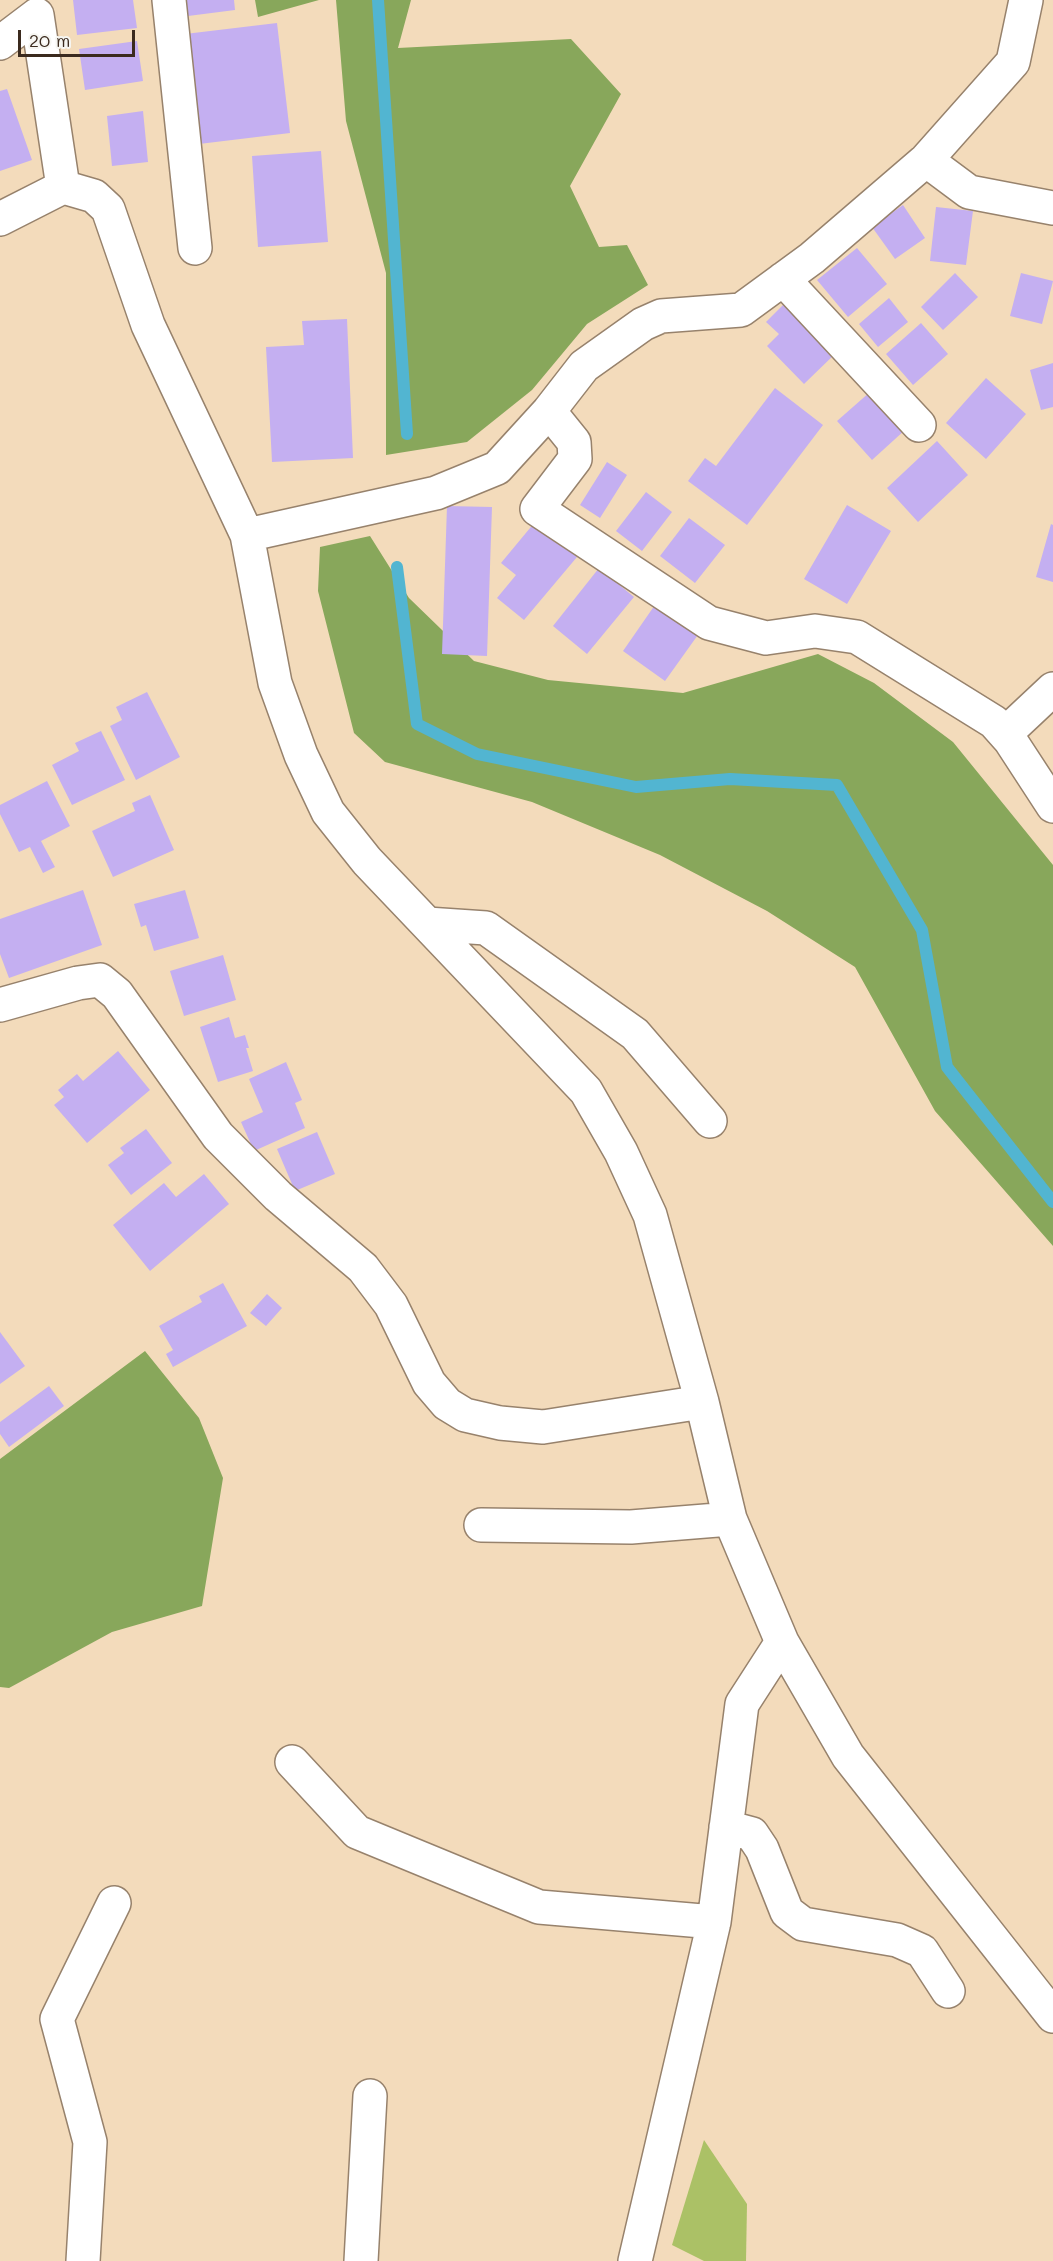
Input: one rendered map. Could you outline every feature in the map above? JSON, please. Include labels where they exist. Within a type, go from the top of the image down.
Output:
[{"type":"street","points":[[169,0],[195,248]]},
{"type":"street","points":[[247,535],[436,493],[497,468],[549,411],[584,366],[643,324],[661,316],[741,310],[812,258],[926,160],[1013,62],[1026,0]]},
{"type":"street","points":[[0,43],[38,15],[63,187]]},
{"type":"street","points":[[926,160],[969,192],[1053,208]]},
{"type":"street","points":[[0,219],[63,187],[94,196],[108,208],[148,325],[247,535],[275,683],[301,755],[328,812],[367,861],[586,1091],[621,1152],[650,1215],[702,1402],[730,1519],[782,1642],[848,1756],[1053,2016]]},
{"type":"street","points":[[783,279],[919,425]]},
{"type":"street","points":[[549,411],[574,442],[575,459],[537,509],[709,623],[766,638],[815,631],[857,637],[994,722],[1005,734],[1053,806]]},
{"type":"street","points":[[1005,734],[1053,689]]},
{"type":"street","points":[[427,924],[486,928],[635,1034],[710,1121]]},
{"type":"street","points":[[0,1005],[78,982],[100,980],[117,994],[218,1136],[278,1196],[363,1268],[391,1305],[429,1383],[447,1404],[465,1415],[500,1423],[543,1427],[702,1402]]},
{"type":"street","points":[[481,1525],[631,1527],[730,1519]]},
{"type":"street","points":[[635,2261],[714,1922],[742,1704],[782,1642]]},
{"type":"street","points":[[292,1762],[357,1832],[539,1907],[714,1922]]},
{"type":"street","points":[[726,1827],[752,1834],[762,1849],[787,1912],[802,1924],[897,1940],[922,1952],[948,1991]]},
{"type":"street","points":[[83,2261],[90,2142],[57,2019],[114,1903]]},
{"type":"street","points":[[361,2261],[370,2096]]},
{"type":"green space","points":[[255,0],[319,0],[258,17]]},
{"type":"green space","points":[[336,0],[411,0],[398,48],[571,39],[621,94],[570,186],[599,247],[627,245],[648,285],[587,324],[532,390],[467,442],[386,455],[386,273],[346,121]]},
{"type":"green space","points":[[370,536],[409,598],[474,661],[548,680],[683,693],[818,654],[874,683],[953,742],[1053,865],[1053,1246],[935,1111],[855,967],[767,911],[660,855],[532,802],[385,762],[354,733],[318,591],[320,547]]},
{"type":"green space","points":[[145,1351],[199,1418],[223,1478],[202,1606],[112,1632],[9,1688],[0,1687],[0,1459]]},
{"type":"green space","points":[[704,2140],[747,2204],[746,2261],[704,2261],[672,2245]]},
{"type":"building","points":[[73,0],[133,0],[137,28],[77,35]]},
{"type":"building","points":[[186,0],[234,0],[235,10],[188,16]]},
{"type":"building","points":[[277,23],[290,133],[199,144],[185,34]]},
{"type":"building","points":[[137,41],[143,81],[85,90],[79,49]]},
{"type":"building","points":[[7,89],[32,160],[0,171],[0,91]]},
{"type":"building","points":[[143,111],[148,162],[112,166],[107,116]]},
{"type":"building","points":[[321,151],[328,242],[258,247],[252,156]]},
{"type":"building","points":[[903,205],[925,238],[895,259],[872,227]]},
{"type":"building","points":[[936,207],[973,211],[966,265],[930,261]]},
{"type":"building","points":[[857,248],[887,284],[848,317],[817,280]]},
{"type":"building","points":[[955,273],[978,297],[943,330],[921,307]]},
{"type":"building","points":[[1021,273],[1053,281],[1042,324],[1010,316]]},
{"type":"building","points":[[889,298],[908,322],[878,347],[859,324]]},
{"type":"building","points":[[788,300],[838,351],[804,384],[767,346],[779,334],[766,322]]},
{"type":"building","points":[[347,319],[353,458],[272,462],[266,347],[304,345],[302,321]]},
{"type":"building","points":[[921,323],[948,354],[913,385],[886,354]]},
{"type":"building","points":[[1053,363],[1053,407],[1041,410],[1030,370]]},
{"type":"building","points":[[986,378],[1026,414],[986,459],[946,423]]},
{"type":"building","points":[[775,388],[823,425],[747,525],[688,481],[705,458],[716,466]]},
{"type":"building","points":[[870,392],[905,430],[872,460],[837,421]]},
{"type":"building","points":[[937,441],[968,475],[918,522],[887,488]]},
{"type":"building","points":[[607,462],[627,475],[600,518],[580,505]]},
{"type":"building","points":[[646,492],[672,512],[642,551],[616,531]]},
{"type":"building","points":[[847,505],[891,531],[847,604],[804,579]]},
{"type":"building","points":[[447,506],[492,507],[487,656],[442,654]]},
{"type":"building","points":[[689,518],[725,545],[695,583],[660,556]]},
{"type":"building","points":[[535,522],[577,557],[524,620],[497,598],[516,575],[501,563]]},
{"type":"building","points":[[1051,524],[1053,525],[1053,582],[1036,577]]},
{"type":"building","points":[[599,568],[634,597],[587,654],[553,626]]},
{"type":"building","points":[[657,602],[700,632],[665,681],[623,651]]},
{"type":"building","points":[[147,692],[180,757],[136,780],[110,726],[122,720],[116,707]]},
{"type":"building","points":[[101,731],[125,780],[72,805],[52,765],[79,751],[75,743]]},
{"type":"building","points":[[47,781],[70,826],[41,841],[55,867],[43,873],[30,847],[19,852],[0,814],[0,805]]},
{"type":"building","points":[[150,795],[174,850],[113,877],[92,831],[135,811],[132,803]]},
{"type":"building","points":[[83,890],[102,945],[9,978],[0,954],[0,919]]},
{"type":"building","points":[[185,890],[199,938],[154,951],[146,925],[141,927],[134,904]]},
{"type":"building","points":[[223,955],[236,1000],[184,1016],[170,971]]},
{"type":"building","points":[[229,1017],[235,1038],[245,1035],[249,1048],[246,1048],[253,1071],[218,1082],[200,1027]]},
{"type":"building","points":[[118,1051],[150,1090],[87,1143],[54,1105],[64,1097],[58,1090],[77,1074],[83,1081]]},
{"type":"building","points":[[286,1062],[302,1100],[295,1103],[305,1128],[254,1151],[241,1122],[263,1112],[249,1079]]},
{"type":"building","points":[[146,1129],[172,1163],[131,1195],[108,1165],[124,1153],[120,1148]]},
{"type":"building","points":[[317,1132],[335,1174],[295,1191],[277,1149]]},
{"type":"building","points":[[204,1174],[229,1204],[150,1271],[113,1225],[164,1183],[176,1197]]},
{"type":"building","points":[[223,1283],[247,1326],[173,1367],[166,1354],[173,1350],[159,1326],[202,1302],[199,1296]]},
{"type":"building","points":[[267,1294],[282,1308],[266,1326],[250,1313]]},
{"type":"building","points":[[0,1332],[25,1366],[0,1384]]},
{"type":"building","points":[[49,1386],[64,1406],[9,1447],[0,1434],[0,1422]]},
{"type":"waterway","points":[[378,0],[407,434]]},
{"type":"waterway","points":[[397,567],[417,724],[477,754],[636,787],[730,779],[837,785],[922,930],[947,1067],[1053,1202]]}]
